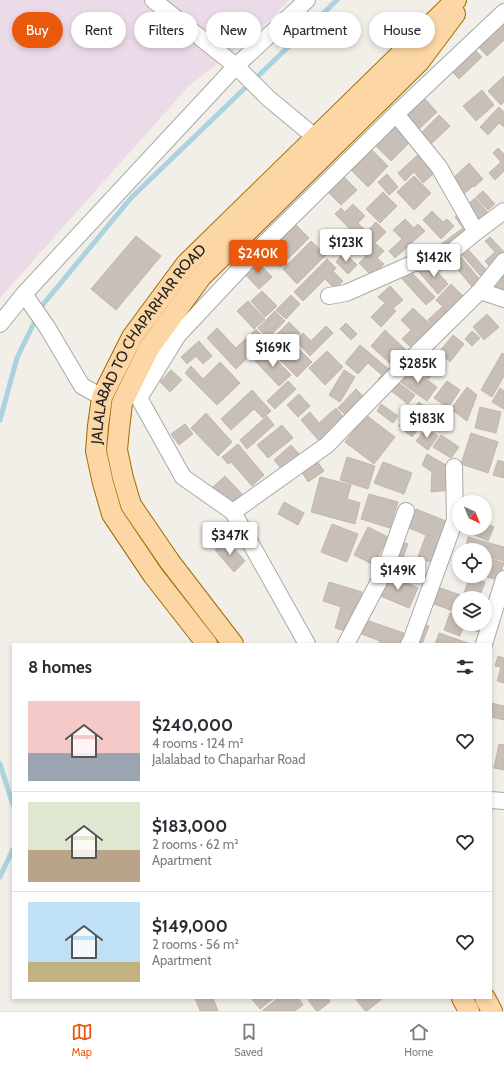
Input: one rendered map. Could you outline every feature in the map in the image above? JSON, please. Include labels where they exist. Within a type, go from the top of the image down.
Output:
[{"type":"main road","name":"JALALABAD TO CHAPARHAR ROAD","points":[[206,643],[153,574],[112,514],[96,451],[102,397],[132,337],[186,264],[456,0]]},
{"type":"main road","name":"JALALABAD TO CHAPARHAR ROAD","points":[[232,643],[170,562],[131,504],[123,478],[117,450],[122,403],[149,348],[201,277],[419,62],[466,0]]},
{"type":"main road","points":[[463,999],[469,1011]]},
{"type":"main road","points":[[486,999],[492,1011]]},
{"type":"street","points":[[153,0],[236,66],[268,98],[315,138]]},
{"type":"street","points":[[0,324],[24,294],[236,66],[307,0]]},
{"type":"street","points":[[306,643],[233,512],[183,477],[139,398],[178,335],[255,253],[396,114],[504,12]]},
{"type":"street","points":[[396,114],[439,167],[476,232]]},
{"type":"street","points":[[329,296],[346,293],[414,263],[439,262],[504,211]]},
{"type":"street","points":[[233,512],[327,445],[480,291],[504,261]]},
{"type":"street","points":[[480,291],[504,299]]},
{"type":"street","points":[[24,294],[47,327],[82,386],[102,397]]},
{"type":"street","points":[[410,643],[454,520],[454,466]]},
{"type":"street","points":[[347,643],[385,570],[406,511]]},
{"type":"street","points":[[484,643],[504,579]]},
{"type":"street","points":[[492,800],[504,801]]},
{"type":"shaded area","points":[[0,0],[289,0],[277,12],[269,12],[269,21],[261,29],[261,12],[206,12],[206,48],[237,48],[188,87],[0,298]]},
{"type":"building","points":[[500,21],[504,25],[504,40],[487,56],[476,44]]},
{"type":"building","points":[[473,48],[482,57],[459,79],[451,70]]},
{"type":"building","points":[[504,76],[504,102],[501,105],[488,91]]},
{"type":"building","points":[[482,90],[494,105],[476,121],[463,106]]},
{"type":"building","points":[[423,97],[437,112],[417,131],[402,116]]},
{"type":"building","points":[[499,107],[504,112],[504,127],[499,123],[488,135],[480,127]]},
{"type":"building","points":[[439,115],[450,126],[428,147],[418,136]]},
{"type":"building","points":[[394,122],[412,140],[391,161],[373,143]]},
{"type":"building","points":[[370,148],[388,166],[368,187],[349,168]]},
{"type":"building","points":[[498,148],[504,154],[504,171],[495,180],[489,173],[501,162],[493,153]]},
{"type":"building","points":[[422,151],[439,169],[423,183],[414,172],[405,181],[398,173]]},
{"type":"building","points":[[469,163],[483,179],[462,196],[449,182]]},
{"type":"building","points":[[341,174],[357,190],[341,205],[326,190]]},
{"type":"building","points":[[387,174],[398,187],[389,195],[378,182]]},
{"type":"building","points":[[414,176],[431,193],[414,210],[397,192]]},
{"type":"building","points":[[483,191],[495,204],[488,210],[476,197]]},
{"type":"building","points":[[383,192],[397,206],[380,223],[366,209]]},
{"type":"building","points":[[475,198],[492,217],[483,225],[466,206]]},
{"type":"building","points":[[353,204],[365,216],[358,223],[365,230],[358,237],[335,214],[341,208],[345,212]]},
{"type":"building","points":[[432,211],[443,222],[447,219],[454,226],[441,239],[423,220]]},
{"type":"building","points":[[461,214],[474,232],[443,255],[437,247],[463,228],[455,217]]},
{"type":"building","points":[[405,219],[414,228],[418,224],[425,231],[395,258],[389,251],[402,239],[393,230]]},
{"type":"building","points":[[376,222],[386,232],[375,243],[384,251],[377,258],[384,264],[372,276],[359,263],[366,256],[354,244]]},
{"type":"building","points":[[296,225],[309,238],[280,267],[267,254]]},
{"type":"building","points":[[136,236],[161,256],[116,310],[91,289]]},
{"type":"building","points":[[490,237],[504,252],[504,258],[492,269],[485,261],[495,252],[485,241]]},
{"type":"building","points":[[311,241],[326,255],[297,284],[283,269]]},
{"type":"building","points":[[464,245],[491,275],[485,281],[458,250]]},
{"type":"building","points":[[456,251],[482,282],[474,289],[448,258]]},
{"type":"building","points":[[344,252],[357,265],[348,274],[336,262]]},
{"type":"building","points":[[327,259],[336,268],[333,271],[343,281],[335,289],[325,279],[303,301],[294,292]]},
{"type":"building","points":[[256,260],[272,277],[259,289],[243,272]]},
{"type":"building","points":[[430,263],[448,284],[438,294],[419,272]]},
{"type":"building","points":[[411,272],[435,297],[426,305],[402,279]]},
{"type":"building","points":[[501,272],[504,273],[503,293],[493,289]]},
{"type":"building","points":[[451,284],[464,297],[449,313],[436,300]]},
{"type":"building","points":[[390,286],[403,300],[393,308],[396,311],[381,327],[371,317],[385,303],[378,297]]},
{"type":"building","points":[[262,291],[277,306],[265,317],[251,301]]},
{"type":"building","points":[[291,295],[300,304],[286,319],[276,310]]},
{"type":"building","points":[[248,301],[265,319],[254,329],[237,311]]},
{"type":"building","points":[[442,307],[448,312],[433,326],[428,320]]},
{"type":"building","points":[[413,308],[435,329],[414,350],[402,339],[411,330],[401,320]]},
{"type":"building","points":[[275,311],[285,321],[268,338],[258,328]]},
{"type":"building","points":[[487,314],[499,327],[484,340],[473,327]]},
{"type":"building","points":[[289,322],[300,333],[278,355],[267,344]]},
{"type":"building","points":[[346,323],[357,334],[351,340],[340,329]]},
{"type":"building","points":[[326,326],[333,333],[310,356],[295,340],[303,333],[311,341]]},
{"type":"building","points":[[217,328],[236,348],[256,329],[266,340],[236,369],[207,338]]},
{"type":"building","points":[[385,330],[408,352],[394,367],[371,346]]},
{"type":"building","points":[[472,331],[480,338],[472,346],[465,339]]},
{"type":"building","points":[[453,335],[464,344],[450,362],[439,352]]},
{"type":"building","points":[[199,341],[212,356],[203,364],[196,356],[187,364],[181,357]]},
{"type":"building","points":[[293,343],[312,362],[297,377],[278,358]]},
{"type":"building","points":[[360,345],[392,372],[383,383],[378,379],[382,375],[368,363],[358,374],[345,363]]},
{"type":"building","points":[[267,350],[291,375],[279,386],[255,361]]},
{"type":"building","points":[[327,351],[343,367],[325,385],[309,368]]},
{"type":"building","points":[[422,351],[428,357],[425,361],[436,371],[428,379],[411,363]]},
{"type":"building","points":[[502,353],[504,354],[504,376],[492,397],[481,390]]},
{"type":"building","points":[[220,362],[240,383],[217,405],[185,373],[191,366],[203,379]]},
{"type":"building","points":[[409,367],[437,387],[427,401],[399,381]]},
{"type":"building","points":[[171,370],[182,380],[170,392],[160,382]]},
{"type":"building","points":[[344,370],[355,377],[340,402],[329,395]]},
{"type":"building","points":[[288,381],[296,389],[275,409],[267,401]]},
{"type":"building","points":[[396,381],[415,395],[408,404],[390,390]]},
{"type":"building","points":[[447,381],[460,390],[448,408],[434,398]]},
{"type":"building","points":[[467,387],[477,395],[467,421],[451,409]]},
{"type":"building","points":[[500,388],[504,391],[504,409],[492,402]]},
{"type":"building","points":[[356,389],[366,399],[348,417],[338,408]]},
{"type":"building","points":[[252,390],[271,411],[263,418],[254,409],[231,430],[221,419]]},
{"type":"building","points":[[299,394],[310,406],[298,417],[287,405]]},
{"type":"building","points":[[419,402],[432,413],[412,437],[399,426]]},
{"type":"building","points":[[381,404],[398,416],[393,423],[377,411]]},
{"type":"building","points":[[439,406],[449,413],[438,429],[428,422]]},
{"type":"building","points":[[480,407],[501,412],[496,433],[475,428]]},
{"type":"building","points":[[336,408],[346,420],[320,442],[301,420],[310,412],[319,423]]},
{"type":"building","points":[[206,413],[232,442],[218,456],[191,428]]},
{"type":"building","points":[[366,415],[395,437],[374,464],[345,442]]},
{"type":"building","points":[[267,416],[274,425],[247,449],[240,440]]},
{"type":"building","points":[[185,424],[193,434],[179,445],[171,434]]},
{"type":"building","points":[[282,425],[293,438],[268,458],[257,445]]},
{"type":"building","points":[[426,428],[438,436],[428,450],[416,441]]},
{"type":"building","points":[[471,433],[498,442],[488,473],[461,464]]},
{"type":"building","points":[[441,435],[459,447],[451,458],[433,447]]},
{"type":"building","points":[[238,444],[264,475],[252,486],[231,462],[228,464],[222,457]]},
{"type":"building","points":[[291,445],[301,456],[283,471],[274,460]]},
{"type":"building","points":[[427,454],[451,468],[451,490],[431,492],[432,472],[422,465]]},
{"type":"building","points":[[347,457],[375,466],[368,489],[340,480]]},
{"type":"building","points":[[315,458],[324,471],[308,482],[300,469]]},
{"type":"building","points":[[498,460],[504,462],[504,478],[493,475]]},
{"type":"building","points":[[383,462],[412,473],[404,494],[374,483]]},
{"type":"building","points":[[225,476],[242,494],[228,506],[212,488]]},
{"type":"building","points":[[320,477],[351,485],[347,499],[360,503],[355,524],[311,512]]},
{"type":"building","points":[[369,494],[398,502],[390,528],[361,519]]},
{"type":"building","points":[[284,502],[304,513],[298,525],[278,514]]},
{"type":"building","points":[[416,509],[446,521],[430,562],[418,557],[426,535],[409,528]]},
{"type":"building","points":[[332,524],[358,534],[347,562],[321,552]]},
{"type":"building","points":[[368,527],[388,537],[374,565],[354,555]]},
{"type":"building","points":[[474,535],[491,535],[488,541]]},
{"type":"building","points":[[468,537],[490,543],[467,543]]},
{"type":"building","points":[[227,540],[245,561],[234,572],[215,550]]},
{"type":"building","points":[[399,541],[408,544],[403,557],[411,560],[407,570],[390,563]]},
{"type":"building","points":[[492,544],[504,547],[504,561],[492,558]]},
{"type":"building","points":[[492,559],[504,563],[498,580],[492,578]]},
{"type":"building","points":[[387,574],[418,588],[409,608],[378,595]]},
{"type":"building","points":[[329,582],[362,592],[349,632],[335,628],[341,607],[323,601]]},
{"type":"building","points":[[468,583],[485,583],[482,591],[465,591]]},
{"type":"building","points":[[435,586],[452,592],[452,611],[428,602]]},
{"type":"building","points":[[450,613],[452,614],[452,631],[462,631],[460,636],[444,630]]},
{"type":"building","points":[[366,620],[404,633],[400,643],[379,643],[380,641],[362,634]]},
{"type":"building","points":[[420,623],[429,626],[422,643],[412,643]]},
{"type":"building","points":[[439,633],[468,643],[435,643]]},
{"type":"building","points":[[498,656],[504,658],[504,683],[497,681],[501,667],[495,666]]},
{"type":"building","points":[[492,703],[504,706],[504,720],[492,717]]},
{"type":"building","points":[[499,744],[504,745],[504,770],[494,768]]},
{"type":"building","points":[[195,999],[213,999],[218,1011],[200,1011]]},
{"type":"building","points":[[252,999],[273,999],[260,1009]]},
{"type":"building","points":[[277,999],[299,999],[303,1005],[295,1011],[262,1011]]},
{"type":"building","points":[[308,999],[328,999],[330,1002],[316,1011]]},
{"type":"building","points":[[356,999],[382,999],[367,1011],[365,1011]]},
{"type":"waterway","points":[[258,76],[337,0]]},
{"type":"waterway","points":[[42,306],[131,198],[245,88]]},
{"type":"waterway","points":[[0,420],[17,358],[34,323]]},
{"type":"waterway","points":[[0,764],[12,802]]},
{"type":"waterway","points":[[0,877],[12,851]]}]
